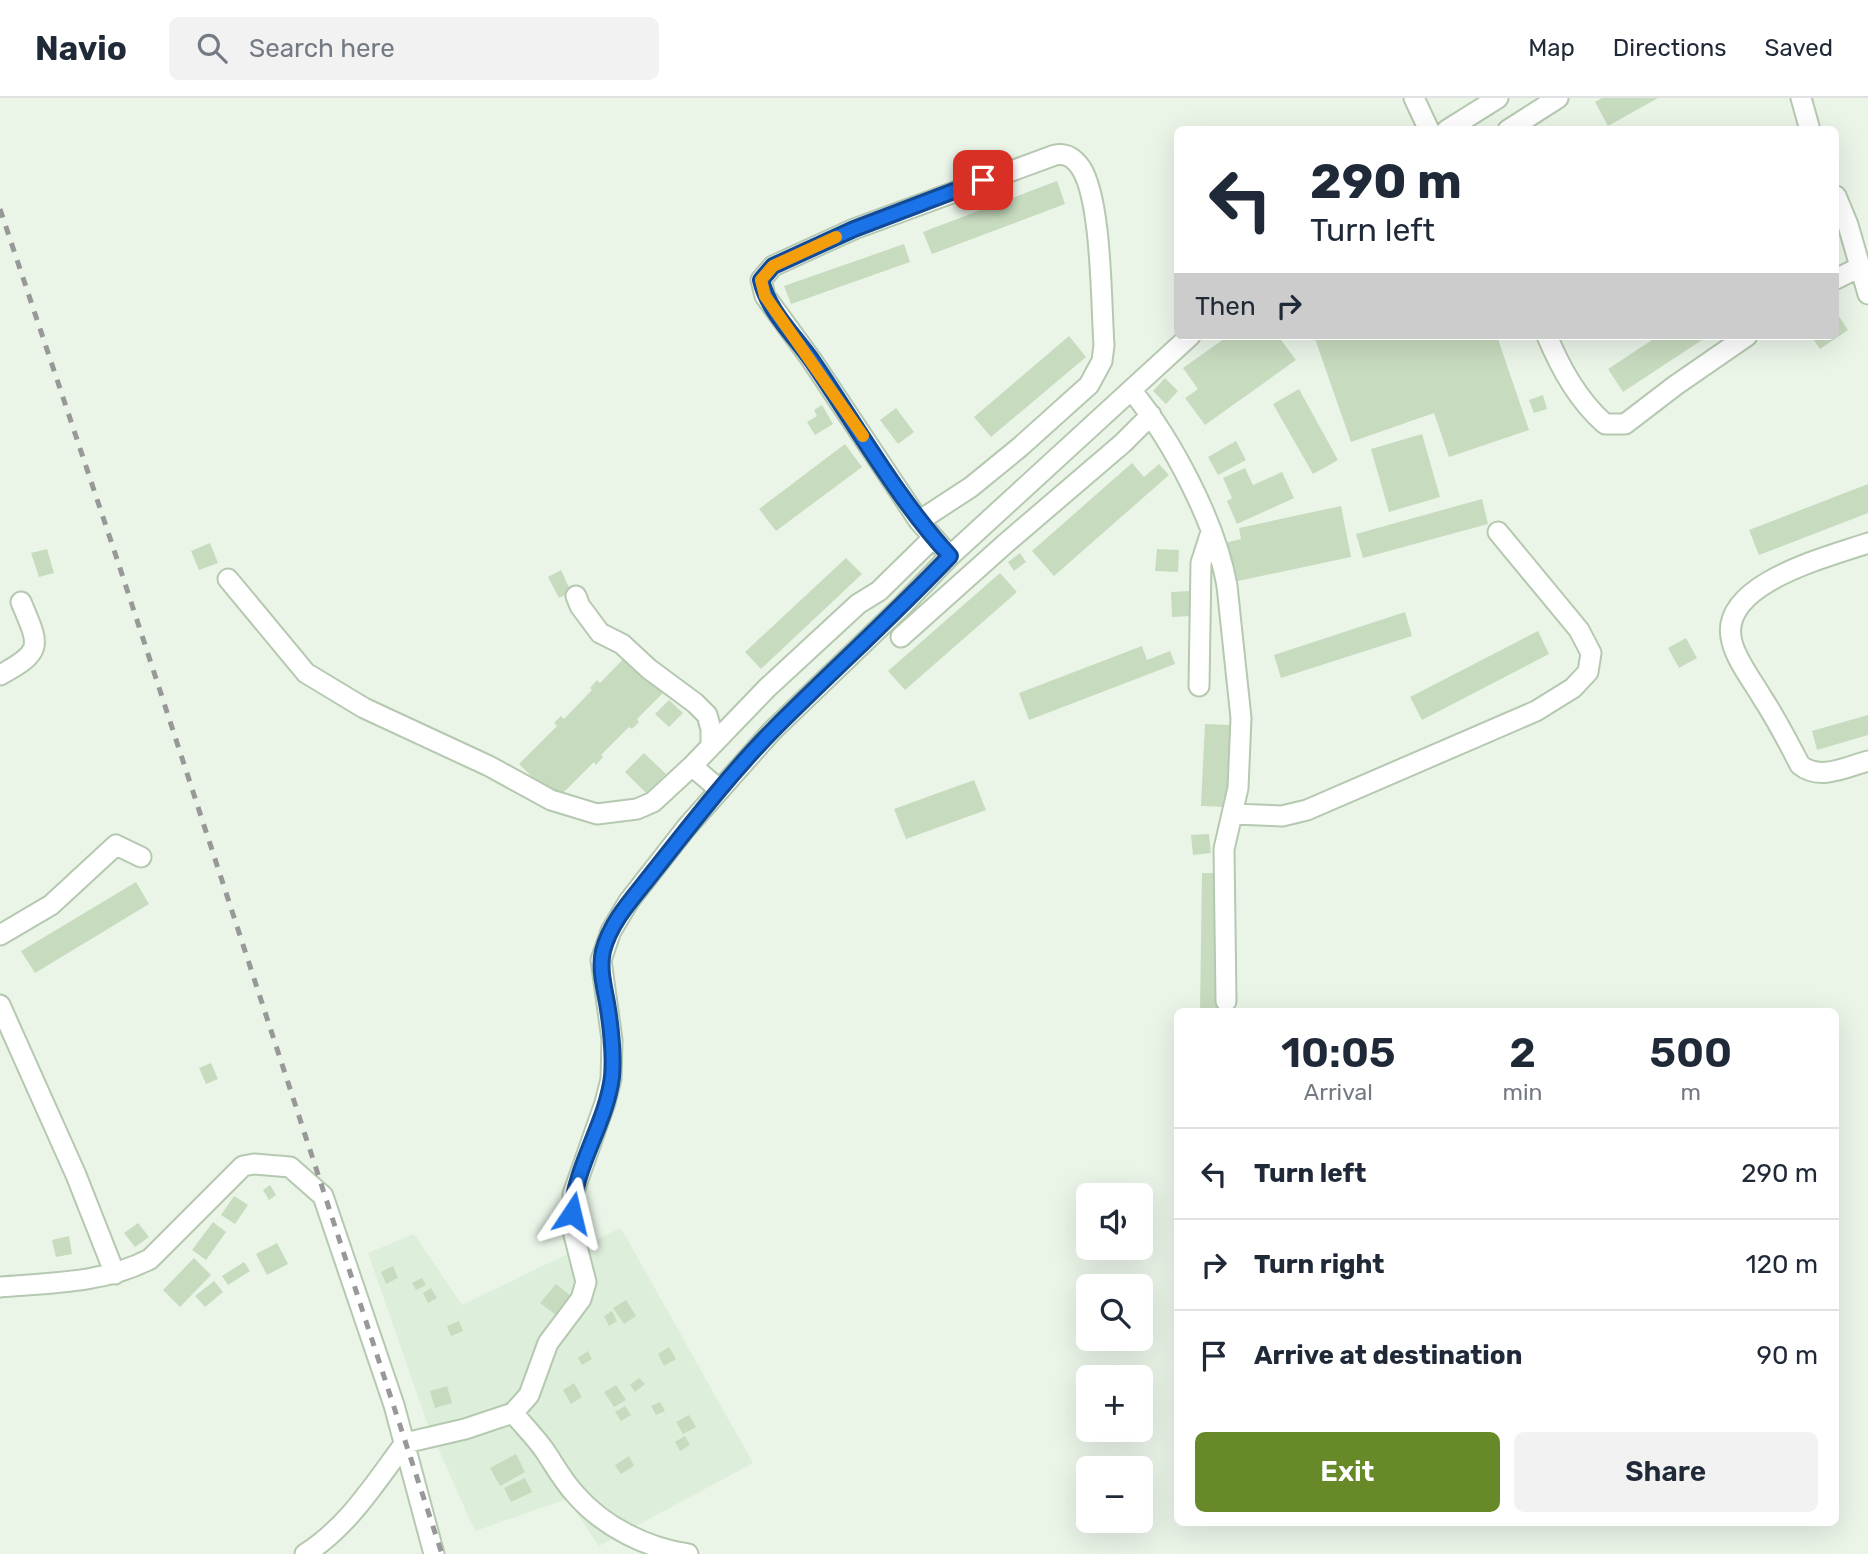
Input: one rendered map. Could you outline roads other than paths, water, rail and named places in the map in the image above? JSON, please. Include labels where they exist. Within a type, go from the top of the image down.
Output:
[{"type":"street","points":[[1414,98],[1427,126]]},
{"type":"street","points":[[1453,126],[1498,98]]},
{"type":"street","points":[[1514,126],[1558,98]]},
{"type":"street","points":[[1801,98],[1810,126]]},
{"type":"street","points":[[919,521],[971,487],[1020,447],[1089,385],[1102,361],[1104,345],[1094,209],[1083,170],[1074,159],[1064,153],[983,180],[854,229],[773,266],[761,280],[765,296],[811,359],[919,521],[950,556]]},
{"type":"street","points":[[1839,203],[1868,294]]},
{"type":"street","points":[[1839,278],[1860,267]]},
{"type":"street","points":[[304,1554],[336,1530],[360,1504],[405,1443],[465,1429],[513,1413],[529,1395],[548,1343],[581,1299],[586,1282],[573,1231],[573,1194],[611,1079],[612,1040],[601,960],[611,931],[629,901],[686,828],[772,731],[950,556],[1186,340]]},
{"type":"street","points":[[1549,340],[1567,377],[1590,410],[1605,424],[1625,424],[1740,340]]},
{"type":"street","points":[[1132,391],[1151,415],[1182,469],[1224,568],[1241,718],[1238,788],[1224,849],[1226,1000]]},
{"type":"street","points":[[901,637],[1004,544],[1123,443],[1151,415]]},
{"type":"street","points":[[1199,686],[1201,563],[1211,532]]},
{"type":"street","points":[[1233,814],[1282,816],[1307,810],[1536,711],[1573,688],[1588,672],[1591,653],[1579,630],[1498,532]]},
{"type":"street","points":[[228,579],[298,665],[311,677],[375,713],[489,766],[551,800],[597,814],[637,809],[653,802],[692,766],[767,688],[858,604],[879,591],[933,538]]},
{"type":"street","points":[[1868,543],[1775,578],[1754,591],[1741,603],[1732,617],[1730,631],[1738,658],[1776,719],[1800,765],[1815,772],[1829,772],[1868,761]]},
{"type":"street","points":[[576,596],[600,633],[621,644],[707,715],[711,729],[711,746]]},
{"type":"street","points":[[0,675],[19,665],[37,645],[21,602]]},
{"type":"street","points":[[692,766],[720,790]]},
{"type":"street","points":[[0,935],[51,905],[116,845],[141,857]]},
{"type":"street","points":[[0,1005],[76,1175],[114,1275]]},
{"type":"street","points":[[0,1287],[114,1275],[150,1259],[243,1166],[254,1164],[290,1167],[323,1196],[405,1443],[434,1554]]},
{"type":"street","points":[[513,1413],[545,1451],[557,1473],[578,1498],[601,1517],[631,1538],[658,1549],[688,1554]]},
{"type":"railway","points":[[0,209],[442,1554]]}]
